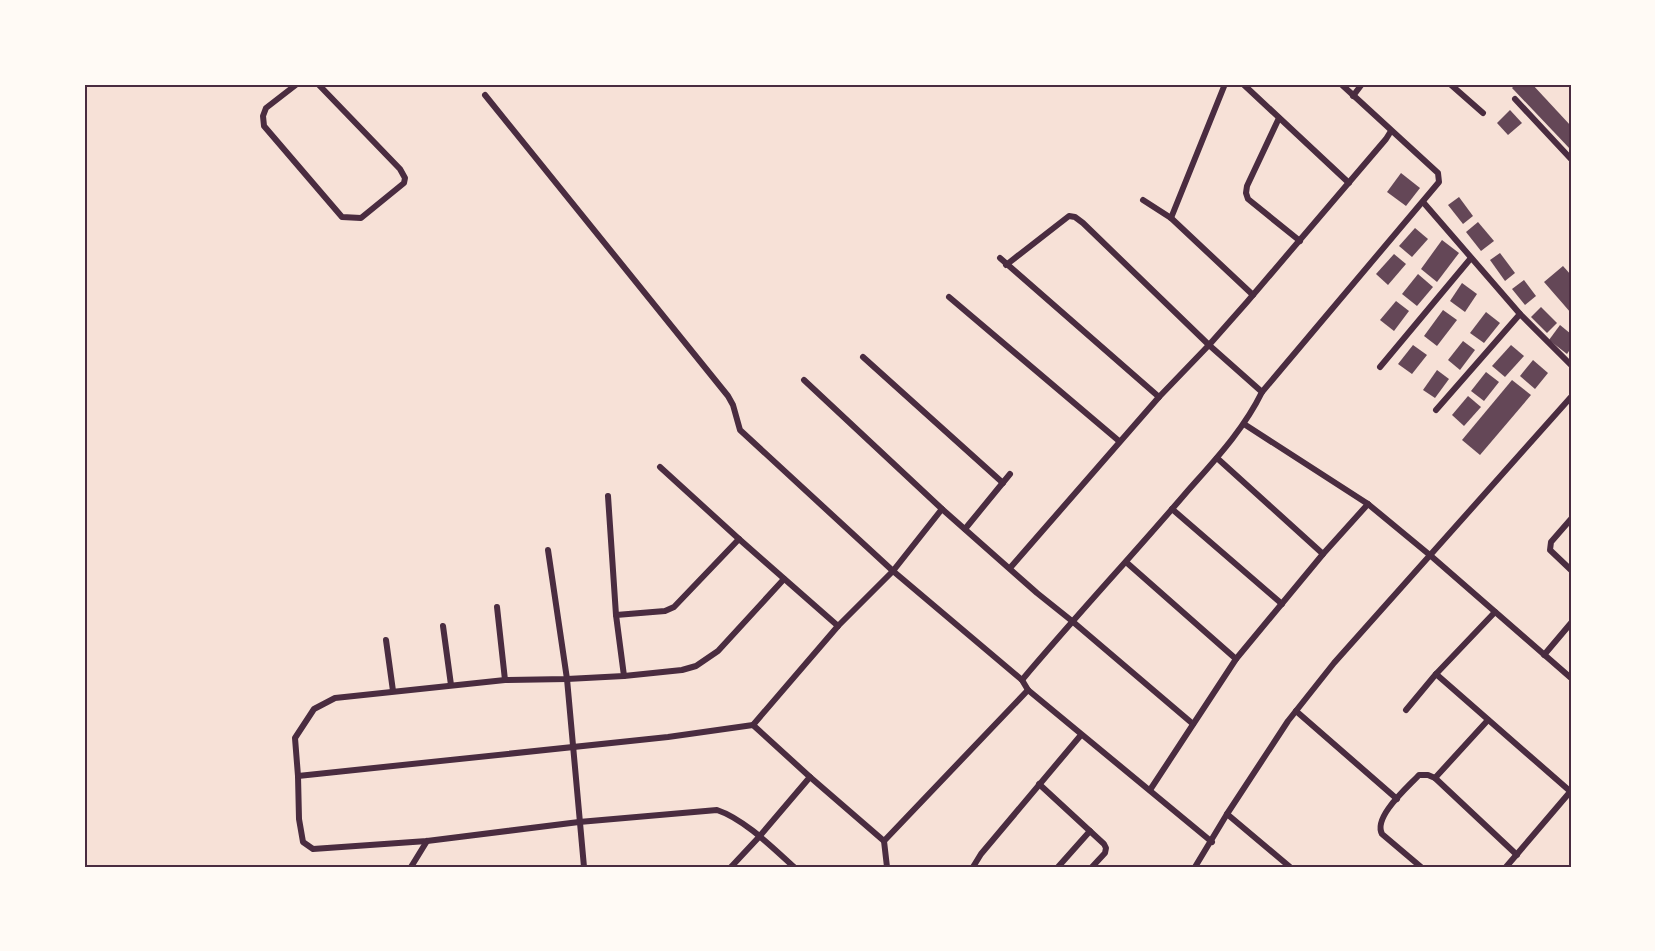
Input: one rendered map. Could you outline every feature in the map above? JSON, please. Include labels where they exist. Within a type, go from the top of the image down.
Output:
[{"type":"street","points":[[297,84],[266,108],[263,116],[264,126],[342,217],[361,218],[404,183],[405,178],[400,169],[318,84]]},
{"type":"street","points":[[1171,218],[1225,84]]},
{"type":"street","points":[[1243,84],[1349,183]]},
{"type":"street","points":[[1022,680],[1217,458],[1244,424],[1262,392],[1439,182],[1438,173],[1341,84]]},
{"type":"street","points":[[1353,96],[1362,84]]},
{"type":"street","points":[[1450,84],[1483,113]]},
{"type":"street","points":[[485,95],[728,396],[740,430],[893,571],[1022,680],[1028,690],[1212,842]]},
{"type":"street","points":[[1515,99],[1571,159]]},
{"type":"street","points":[[1279,118],[1247,186],[1246,193],[1248,199],[1299,241]]},
{"type":"street","points":[[1010,568],[1119,441],[1253,295],[1391,131]]},
{"type":"street","points":[[1143,200],[1171,218],[1253,295]]},
{"type":"street","points":[[1423,202],[1520,314],[1571,365]]},
{"type":"street","points":[[1006,265],[1069,216],[1075,217],[1209,345],[1262,392]]},
{"type":"street","points":[[1000,258],[1159,397]]},
{"type":"street","points":[[1380,367],[1471,258]]},
{"type":"street","points":[[949,297],[1119,441]]},
{"type":"street","points":[[1436,410],[1520,314]]},
{"type":"street","points":[[863,357],[1003,483]]},
{"type":"street","points":[[804,380],[942,509],[1193,724]]},
{"type":"street","points":[[1195,867],[1227,814],[1296,711],[1334,663],[1571,398]]},
{"type":"street","points":[[1244,424],[1368,504],[1571,678]]},
{"type":"street","points":[[1217,458],[1323,554]]},
{"type":"street","points":[[660,467],[838,626]]},
{"type":"street","points":[[965,529],[1010,474]]},
{"type":"street","points":[[608,496],[616,615],[624,676]]},
{"type":"street","points":[[1150,790],[1236,659],[1323,554],[1368,504]]},
{"type":"street","points":[[298,776],[668,737],[753,725],[838,626],[893,571],[942,509]]},
{"type":"street","points":[[1172,509],[1282,603]]},
{"type":"street","points":[[1571,519],[1551,542],[1550,550],[1571,570]]},
{"type":"street","points":[[616,615],[665,611],[674,608],[739,539]]},
{"type":"street","points":[[548,550],[567,679],[584,867]]},
{"type":"street","points":[[1126,562],[1236,659]]},
{"type":"street","points":[[784,579],[718,651],[696,666],[682,670],[624,676],[505,680],[335,698],[314,709],[295,738],[299,819],[303,842],[313,849],[427,841],[579,822],[717,810],[727,813],[794,867]]},
{"type":"street","points":[[497,607],[505,680]]},
{"type":"street","points":[[1406,710],[1436,674],[1495,612]]},
{"type":"street","points":[[1544,655],[1571,623]]},
{"type":"street","points":[[443,626],[451,685]]},
{"type":"street","points":[[386,640],[393,691]]},
{"type":"street","points":[[1436,674],[1570,792],[1506,867]]},
{"type":"street","points":[[884,841],[1028,690]]},
{"type":"street","points":[[1296,711],[1397,799]]},
{"type":"street","points":[[1435,778],[1488,720]]},
{"type":"street","points":[[753,725],[884,841],[887,867]]},
{"type":"street","points":[[973,867],[981,854],[1081,735]]},
{"type":"street","points":[[1421,867],[1380,830],[1381,818],[1419,775],[1428,774],[1435,778],[1517,855]]},
{"type":"street","points":[[730,867],[810,777]]},
{"type":"street","points":[[1039,784],[1104,844],[1105,853],[1092,867]]},
{"type":"street","points":[[1227,814],[1290,867]]},
{"type":"street","points":[[1058,867],[1090,831]]},
{"type":"street","points":[[411,867],[427,841]]},
{"type":"building","points":[[1516,84],[1532,84],[1571,126],[1571,150],[1512,88]]},
{"type":"building","points":[[1510,110],[1522,123],[1508,135],[1497,123]]},
{"type":"building","points":[[1401,173],[1420,188],[1406,206],[1387,192]]},
{"type":"building","points":[[1459,197],[1473,216],[1463,224],[1448,205]]},
{"type":"building","points":[[1478,222],[1494,241],[1481,251],[1466,232]]},
{"type":"building","points":[[1415,228],[1428,239],[1412,257],[1399,246]]},
{"type":"building","points":[[1442,240],[1459,253],[1437,282],[1421,269]]},
{"type":"building","points":[[1500,253],[1515,273],[1505,281],[1490,260]]},
{"type":"building","points":[[1394,254],[1406,264],[1388,285],[1376,274]]},
{"type":"building","points":[[1563,266],[1571,275],[1571,313],[1544,282]]},
{"type":"building","points":[[1418,274],[1433,287],[1417,306],[1402,294]]},
{"type":"building","points":[[1524,280],[1536,296],[1525,305],[1512,289]]},
{"type":"building","points":[[1462,283],[1477,294],[1465,312],[1450,301]]},
{"type":"building","points":[[1396,301],[1409,311],[1394,331],[1380,320]]},
{"type":"building","points":[[1541,307],[1557,323],[1547,333],[1531,317]]},
{"type":"building","points":[[1443,310],[1457,320],[1437,346],[1424,336]]},
{"type":"building","points":[[1486,312],[1500,323],[1484,343],[1470,333]]},
{"type":"building","points":[[1560,325],[1571,334],[1571,348],[1567,354],[1549,340]]},
{"type":"building","points":[[1463,341],[1475,350],[1460,370],[1448,360]]},
{"type":"building","points":[[1413,345],[1427,355],[1412,374],[1398,364]]},
{"type":"building","points":[[1511,345],[1524,356],[1505,377],[1492,366]]},
{"type":"building","points":[[1533,360],[1548,373],[1535,389],[1520,376]]},
{"type":"building","points":[[1437,370],[1449,379],[1435,398],[1423,390]]},
{"type":"building","points":[[1486,372],[1499,382],[1484,401],[1471,391]]},
{"type":"building","points":[[1512,380],[1531,395],[1480,455],[1462,440]]},
{"type":"building","points":[[1468,396],[1481,407],[1464,426],[1452,415]]}]
